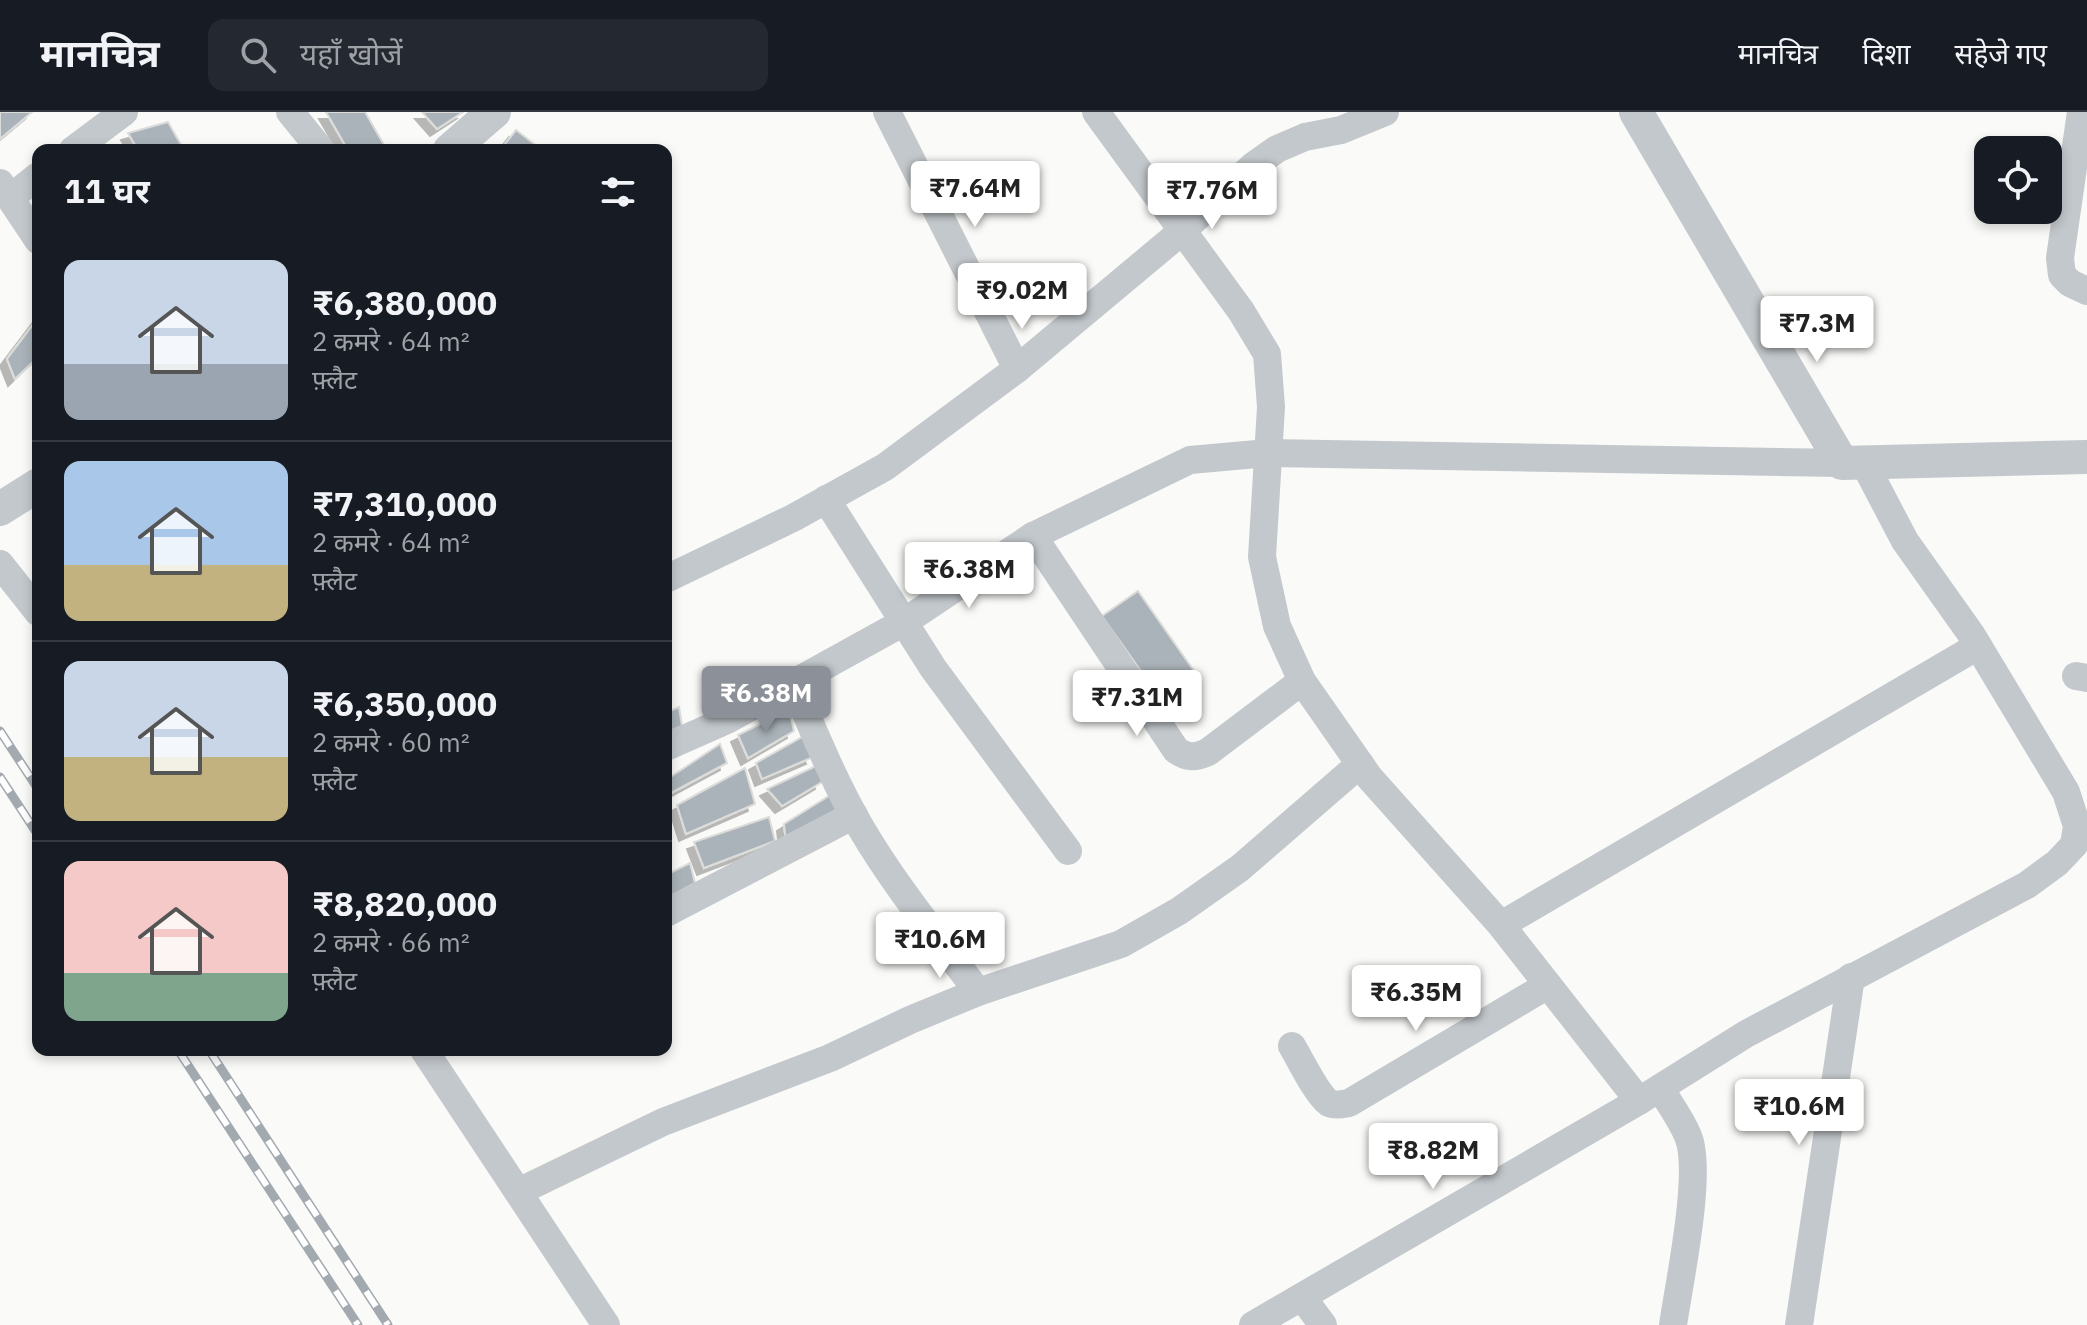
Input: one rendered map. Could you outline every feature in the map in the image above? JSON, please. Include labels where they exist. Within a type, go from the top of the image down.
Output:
[{"type":"street","points":[[81,144],[124,112]]},
{"type":"street","points":[[290,112],[316,144]]},
{"type":"street","points":[[457,144],[494,112]]},
{"type":"street","points":[[887,112],[1017,369]]},
{"type":"street","points":[[1096,112],[1241,311],[1267,354],[1271,407],[1262,557],[1277,626],[1302,681],[1360,764],[1501,925],[1548,985],[1689,1137],[1693,1163],[1690,1203],[1673,1325]]},
{"type":"street","points":[[672,576],[793,518],[885,467],[1017,369],[1181,232],[1253,166],[1277,149],[1305,137],[1341,130],[1385,112]]},
{"type":"street","points":[[1253,1325],[1650,1094],[1746,1034],[2027,885],[2057,863],[2074,845],[2077,826],[2066,792],[1978,646],[1852,462],[1636,112]]},
{"type":"street","points":[[2081,112],[2060,258],[2062,275],[2070,283],[2087,291]]},
{"type":"street","points":[[32,179],[5,190],[32,231]]},
{"type":"street","points":[[672,744],[727,720],[904,622],[1033,536],[1190,460],[1268,453],[1852,462],[2087,457]]},
{"type":"street","points":[[0,509],[32,489]]},
{"type":"street","points":[[826,499],[933,668],[1068,851]]},
{"type":"street","points":[[1033,536],[1176,750],[1184,756],[1196,757],[1208,752],[1302,681]]},
{"type":"street","points":[[0,564],[32,604]]},
{"type":"street","points":[[1501,925],[1978,646]]},
{"type":"street","points":[[793,683],[854,815],[894,880],[978,992]]},
{"type":"street","points":[[518,1192],[663,1122],[830,1058],[978,992],[1121,944],[1179,911],[1240,868],[1360,764]]},
{"type":"street","points":[[672,910],[854,815]]},
{"type":"street","points":[[1799,1325],[1851,977]]},
{"type":"street","points":[[1292,1046],[1329,1103],[1349,1103],[1548,985]]},
{"type":"street","points":[[428,1056],[606,1325]]},
{"type":"street","points":[[1302,1297],[1323,1325]]},
{"type":"building","points":[[0,112],[32,112],[0,139]]},
{"type":"building","points":[[326,112],[365,112],[384,144],[345,144]]},
{"type":"building","points":[[422,112],[463,112],[437,129]]},
{"type":"building","points":[[168,122],[181,144],[134,144],[128,133]]},
{"type":"building","points":[[516,130],[534,144],[505,144]]},
{"type":"building","points":[[32,326],[32,363],[15,379],[7,359]]},
{"type":"building","points":[[1138,591],[1201,681],[1165,705],[1102,616]]},
{"type":"building","points":[[679,707],[682,726],[672,730],[672,710]]},
{"type":"building","points":[[789,710],[794,731],[748,758],[738,735]]},
{"type":"building","points":[[804,736],[813,757],[762,779],[756,763]]},
{"type":"building","points":[[720,744],[727,763],[672,792],[672,776]]},
{"type":"building","points":[[818,765],[822,782],[782,806],[767,789]]},
{"type":"building","points":[[745,768],[755,804],[686,834],[677,805]]},
{"type":"building","points":[[832,794],[838,812],[786,841],[784,824]]},
{"type":"building","points":[[769,817],[775,841],[704,868],[694,842]]},
{"type":"building","points":[[690,863],[695,883],[672,896],[672,872]]},
{"type":"railway","points":[[0,731],[32,780]]},
{"type":"railway","points":[[0,777],[32,826]]},
{"type":"railway","points":[[182,1056],[358,1325]]},
{"type":"railway","points":[[213,1056],[388,1325]]}]
